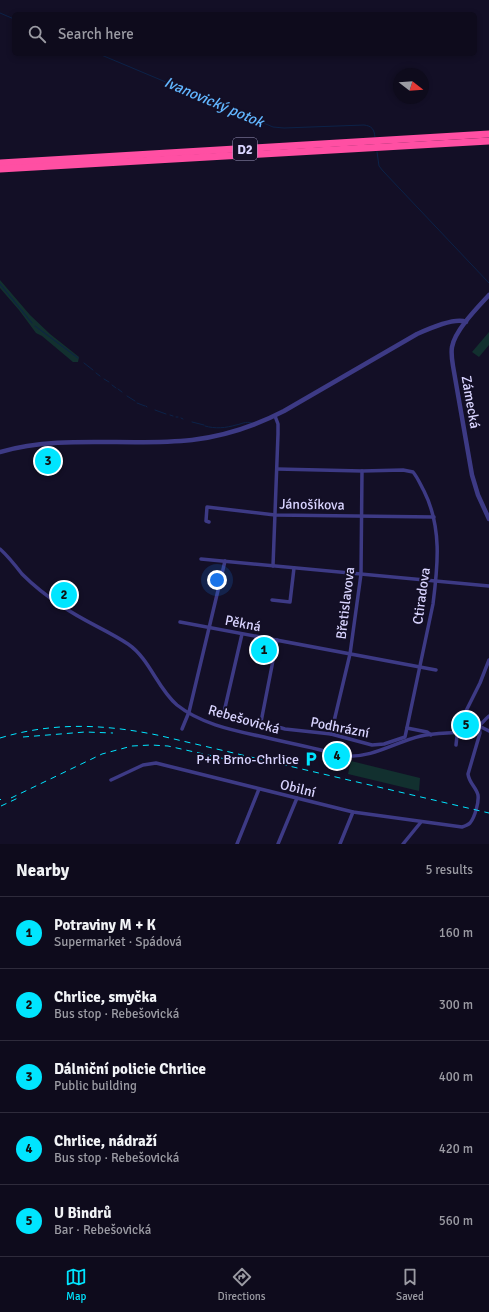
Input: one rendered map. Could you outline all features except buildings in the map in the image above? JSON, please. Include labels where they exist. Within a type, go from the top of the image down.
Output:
[{"type":"highway","name":"D2","points":[[0,163],[489,134]]},
{"type":"highway","name":"D2","points":[[0,169],[489,141]]},
{"type":"street","name":"Zámecká","points":[[489,295],[458,332],[452,349],[452,357],[472,475],[478,496],[489,519]]},
{"type":"street","points":[[0,452],[50,443],[160,442],[193,440],[237,431],[275,416],[418,334],[456,321],[462,320],[466,322]]},
{"type":"street","points":[[273,566],[278,426],[275,416]]},
{"type":"street","points":[[277,469],[362,471]]},
{"type":"street","name":"Ctiradova","points":[[362,471],[410,471],[420,482],[429,501],[434,517],[437,540],[436,582],[433,604],[407,728]]},
{"type":"street","name":"Břetislavova","points":[[331,734],[350,654],[361,574],[362,471]]},
{"type":"street","name":"Jánošíkova","points":[[209,522],[206,521],[207,507],[275,515],[434,517]]},
{"type":"street","name":"Rebešovická","points":[[0,548],[22,574],[42,592],[82,619],[127,643],[135,649],[168,696],[177,704],[205,721],[224,727],[345,756],[357,756],[369,754],[417,737],[473,730],[489,716]]},
{"type":"street","points":[[200,559],[489,586]]},
{"type":"street","points":[[182,729],[190,712],[225,561]]},
{"type":"street","points":[[272,600],[290,602],[294,568]]},
{"type":"street","name":"Pěkná","points":[[180,622],[436,670]]},
{"type":"street","points":[[224,712],[242,634]]},
{"type":"street","name":"Podhrázní","points":[[277,640],[261,722],[285,729],[331,734],[372,745],[384,744],[405,737],[407,728]]},
{"type":"street","points":[[456,744],[460,722],[489,660]]},
{"type":"street","points":[[478,726],[489,731]]},
{"type":"street","name":"Obilní","points":[[111,780],[143,765],[156,763],[259,790],[352,812],[454,827],[464,827],[471,822],[478,796],[469,780],[468,774],[480,733],[478,726]]},
{"type":"street","points":[[407,728],[427,732],[431,735]]},
{"type":"street","points":[[237,844],[259,790]]},
{"type":"street","points":[[278,844],[296,798]]},
{"type":"street","points":[[340,844],[352,812]]},
{"type":"street","points":[[402,844],[421,822]]},
{"type":"green space","points":[[0,280],[30,315],[50,334],[79,357],[78,362],[73,362],[42,336],[36,333],[0,288]]},
{"type":"green space","points":[[489,332],[489,345],[479,357],[472,352]]},
{"type":"green space","points":[[351,761],[420,778],[419,791],[348,774]]},
{"type":"waterway","name":"Ivanovický potok","points":[[0,13],[12,18]]},
{"type":"waterway","name":"Ivanovický potok","points":[[104,56],[273,127],[284,128],[364,125],[372,128],[375,137]]},
{"type":"waterway","name":"Ivanovický potok","points":[[377,152],[379,166],[383,171],[489,283]]},
{"type":"waterway","points":[[0,284],[32,323]]},
{"type":"waterway","points":[[35,326],[78,358]]},
{"type":"waterway","points":[[84,363],[93,370]]},
{"type":"waterway","points":[[96,373],[100,376]]},
{"type":"waterway","points":[[104,379],[109,382]]},
{"type":"waterway","points":[[112,385],[116,388]]},
{"type":"waterway","points":[[118,389],[122,392]]},
{"type":"waterway","points":[[127,396],[135,401]]},
{"type":"waterway","points":[[137,403],[145,406]]},
{"type":"waterway","points":[[155,410],[166,414]]},
{"type":"waterway","points":[[192,422],[204,425]]},
{"type":"waterway","points":[[205,426],[220,428],[245,422],[252,423]]},
{"type":"railway","points":[[0,738],[39,729],[78,726],[137,731],[489,813]]},
{"type":"railway","points":[[23,737],[85,732],[113,733]]},
{"type":"railway","points":[[11,798],[102,754],[132,746],[168,746],[243,763]]},
{"type":"railway","points":[[1,806],[18,798]]},
{"type":"place","name":"Dálniční policie Chrlice","points":[[48,461]]},
{"type":"place","name":"Chrlice, smyčka","points":[[64,595]]},
{"type":"place","name":"Potraviny M + K","points":[[264,650]]},
{"type":"place","name":"U Bindrů","points":[[466,725]]},
{"type":"place","name":"Chrlice, nádraží","points":[[337,756]]},
{"type":"place","name":"P+R Brno-Chrlice","points":[[311,759]]}]
